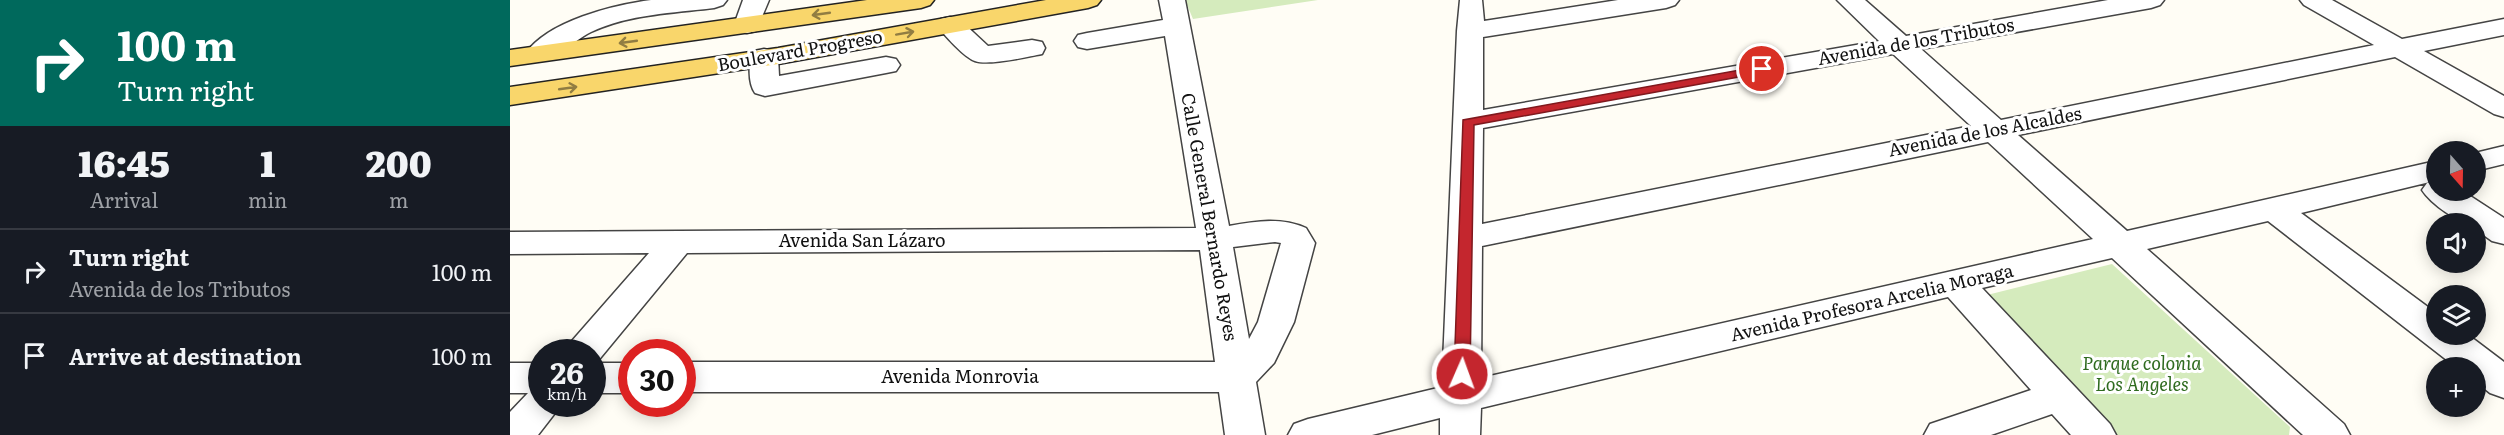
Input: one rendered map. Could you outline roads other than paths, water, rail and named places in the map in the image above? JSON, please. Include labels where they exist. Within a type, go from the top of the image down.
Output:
[{"type":"main road","name":"Boulevard Progreso","points":[[510,58],[546,49],[747,25],[870,4],[921,0]]},
{"type":"main road","name":"Boulevard Progreso","points":[[510,96],[764,57],[1088,0]]},
{"type":"street","points":[[546,49],[593,20],[606,15],[714,0]]},
{"type":"street","points":[[747,25],[756,0]]},
{"type":"street","points":[[1460,435],[1467,238],[1471,17],[1666,0]]},
{"type":"street","points":[[1850,0],[2330,435]]},
{"type":"street","name":"Avenida de los Tributos","points":[[1468,122],[2151,0]]},
{"type":"street","points":[[2313,0],[2504,108]]},
{"type":"street","points":[[1088,41],[1174,13]]},
{"type":"street","name":"Calle General Bernardo Reyes","points":[[1174,13],[1215,239],[1245,435]]},
{"type":"street","points":[[546,49],[564,17]]},
{"type":"street","points":[[950,25],[981,55],[1032,48]]},
{"type":"street","name":"Avenida de los Alcaldes","points":[[1467,238],[2504,27]]},
{"type":"street","points":[[764,57],[765,87],[886,65]]},
{"type":"street","points":[[2486,159],[2504,155]]},
{"type":"street","name":"Avenida Profesora Arcelia Moraga","points":[[1308,435],[1462,397],[2274,209],[2426,183]]},
{"type":"street","points":[[2458,201],[2504,233]]},
{"type":"street","points":[[2274,209],[2426,324]]},
{"type":"street","name":"Avenida San Lázaro","points":[[510,243],[1215,239],[1277,230],[1293,232],[1298,243],[1276,322],[1261,353],[1237,377]]},
{"type":"street","points":[[595,339],[678,242]]},
{"type":"street","points":[[1957,284],[2096,435]]},
{"type":"street","points":[[2454,345],[2504,383]]},
{"type":"street","name":"Avenida Monrovia","points":[[696,378],[1237,377]]},
{"type":"street","points":[[510,378],[528,378]]},
{"type":"street","points":[[1944,435],[2059,396]]},
{"type":"street","points":[[514,435],[530,417]]},
{"type":"park label","name":"Parque colonia Los Angeles","points":[[2142,374]]}]
